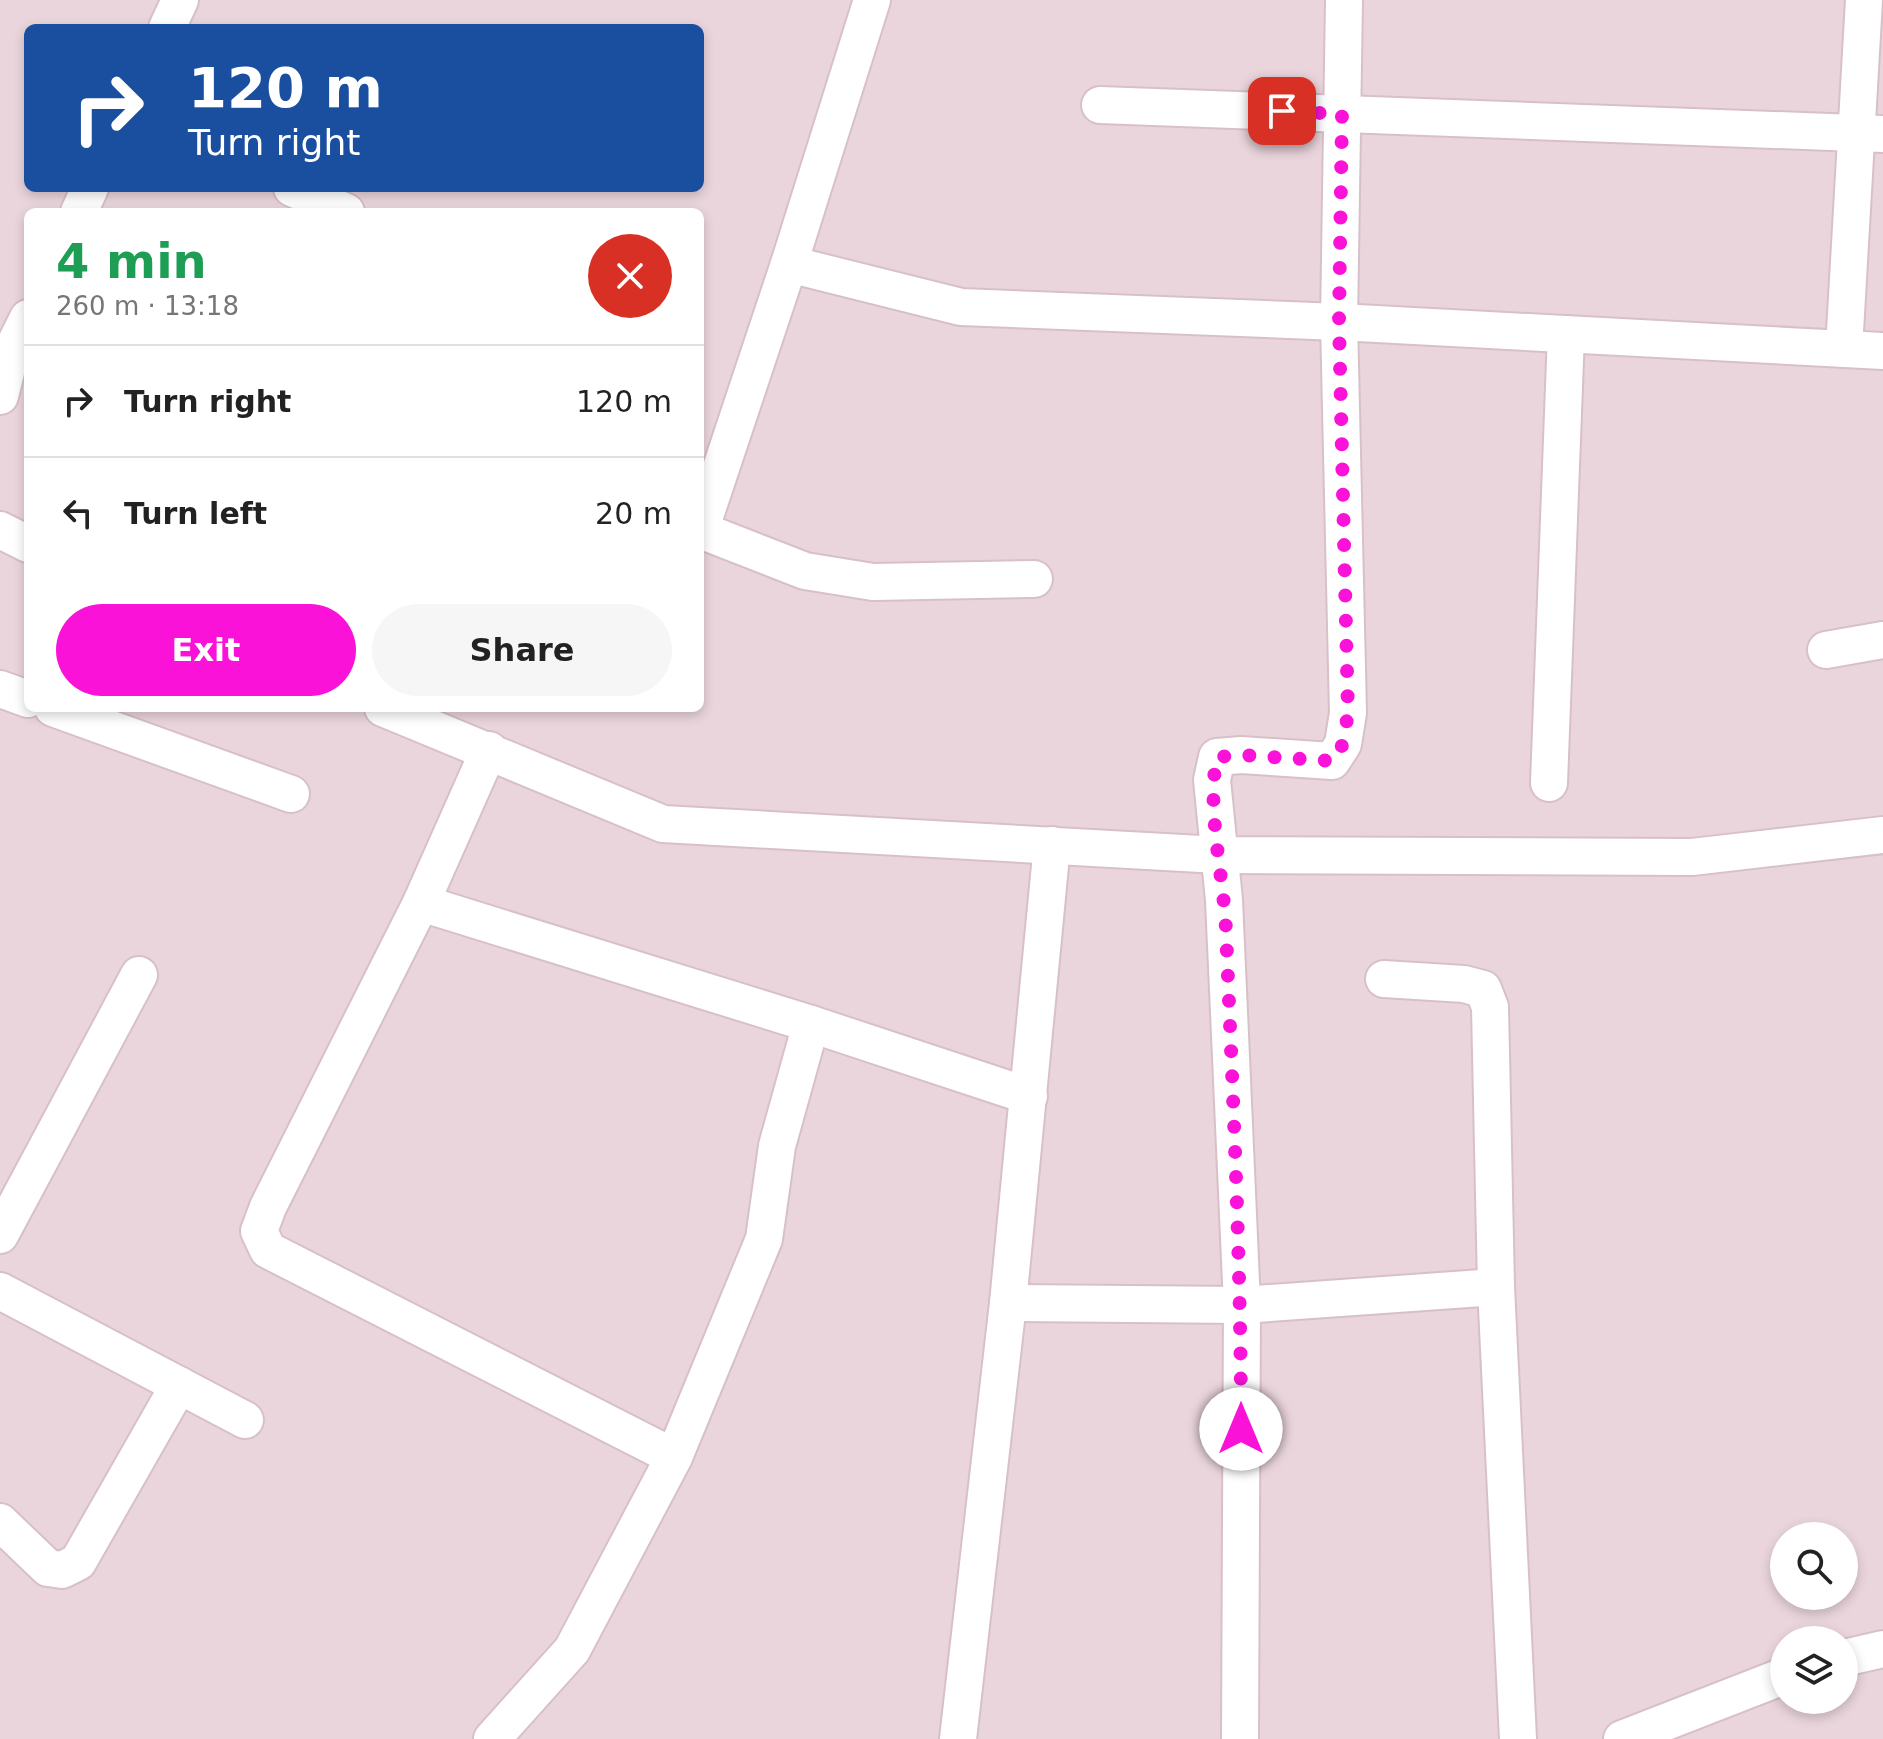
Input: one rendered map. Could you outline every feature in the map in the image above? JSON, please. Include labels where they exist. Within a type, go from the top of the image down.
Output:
[{"type":"street","points":[[169,24],[180,0]]},
{"type":"street","points":[[704,518],[789,264],[872,0]]},
{"type":"street","points":[[1240,1739],[1242,1305],[1224,900],[1212,780],[1217,757],[1241,755],[1332,761],[1343,744],[1348,713],[1339,322],[1344,0]]},
{"type":"street","points":[[1844,349],[1869,133],[1864,0]]},
{"type":"street","points":[[1100,105],[1869,133]]},
{"type":"street","points":[[301,192],[337,208]]},
{"type":"street","points":[[789,264],[961,307],[1339,322],[1883,351]]},
{"type":"street","points":[[0,396],[11,352],[24,326]]},
{"type":"street","points":[[1549,783],[1566,334]]},
{"type":"street","points":[[0,530],[24,542]]},
{"type":"street","points":[[704,532],[805,571],[873,582],[1034,579]]},
{"type":"street","points":[[1826,650],[1883,640]]},
{"type":"street","points":[[0,689],[24,698]]},
{"type":"street","points":[[64,712],[291,794]]},
{"type":"street","points":[[393,712],[663,824],[1219,855],[1692,857],[1883,835]]},
{"type":"street","points":[[489,750],[421,903],[275,1193],[259,1231],[268,1250],[674,1457]]},
{"type":"street","points":[[958,1739],[1008,1303],[1052,845]]},
{"type":"street","points":[[421,903],[811,1024],[1029,1096]]},
{"type":"street","points":[[0,1235],[139,975]]},
{"type":"street","points":[[1384,979],[1464,984],[1483,989],[1490,1007],[1496,1287],[1518,1739]]},
{"type":"street","points":[[492,1739],[572,1650],[674,1457],[764,1239],[777,1146],[811,1024]]},
{"type":"street","points":[[1008,1303],[1242,1305],[1496,1287]]},
{"type":"street","points":[[0,1291],[245,1420]]},
{"type":"street","points":[[0,1522],[48,1568],[62,1570],[78,1562],[179,1385]]},
{"type":"street","points":[[1858,1655],[1883,1649]]},
{"type":"street","points":[[1622,1739],[1770,1681]]},
{"type":"shaded area","points":[[0,0],[1883,0],[1883,1739],[0,1739]]},
{"type":"route","points":[[1241,1429],[1242,1305],[1224,900],[1212,780],[1217,757],[1241,755],[1332,761],[1343,744],[1348,713],[1339,322],[1342,114],[1282,111]]}]
